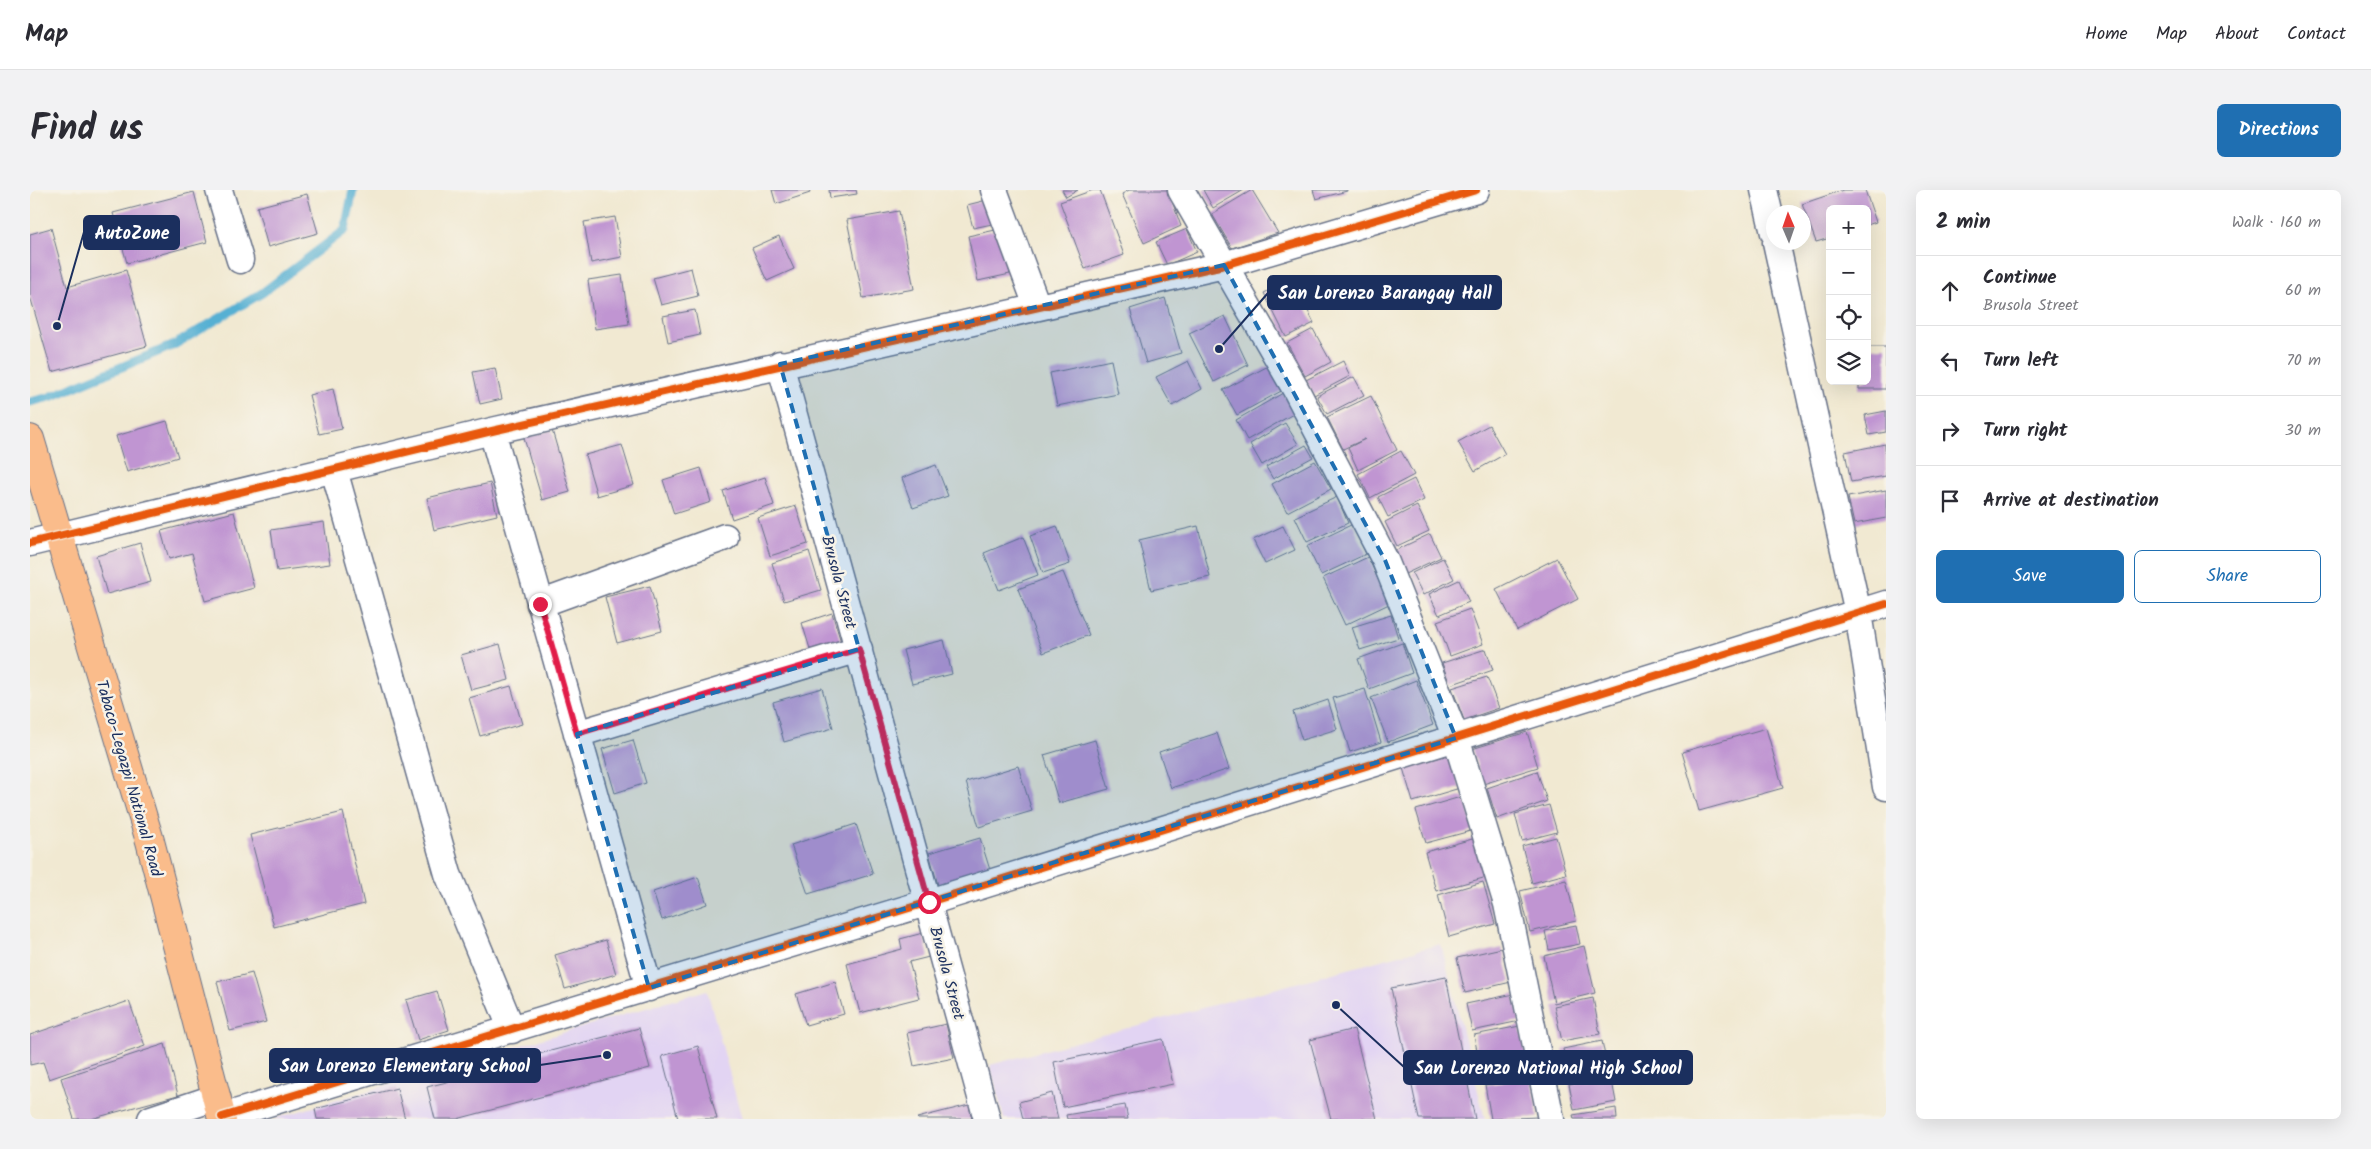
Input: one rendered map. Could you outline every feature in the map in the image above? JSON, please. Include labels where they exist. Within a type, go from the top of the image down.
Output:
[{"type":"main road","name":"Tabaco-Legazpi National Road","points":[[30,439],[150,841],[220,1111]]},
{"type":"street","points":[[219,190],[240,260]]},
{"type":"street","points":[[994,190],[1037,306]]},
{"type":"street","points":[[1181,190],[1294,388],[1385,560],[1456,738],[1507,904],[1551,1119]]},
{"type":"street","points":[[30,543],[492,431],[1224,264],[1476,190]]},
{"type":"street","points":[[1764,190],[1767,205]]},
{"type":"street","points":[[1778,250],[1858,613],[1886,787]]},
{"type":"street","name":"Brusola Street","points":[[780,364],[987,1119]]},
{"type":"street","points":[[492,431],[649,988]]},
{"type":"street","points":[[334,470],[448,874],[512,1030]]},
{"type":"street","points":[[540,604],[725,537]]},
{"type":"street","points":[[151,1119],[220,1111],[512,1030],[1886,604]]},
{"type":"street","points":[[577,734],[859,649]]},
{"type":"highlighted area","points":[[1224,265],[1385,560],[1456,738],[649,988],[577,734],[859,649],[780,364]]},
{"type":"shaded area","points":[[1441,944],[1485,1119],[1004,1119],[990,1065]]},
{"type":"shaded area","points":[[707,990],[742,1119],[273,1119]]},
{"type":"building","points":[[772,190],[809,190],[810,193],[776,204]]},
{"type":"building","points":[[829,190],[856,190],[857,194],[830,198]]},
{"type":"building","points":[[1062,190],[1078,190],[1066,197]]},
{"type":"building","points":[[1093,190],[1100,190],[1124,255],[1085,269],[1060,202]]},
{"type":"building","points":[[1129,190],[1168,190],[1181,226],[1144,243],[1122,194]]},
{"type":"building","points":[[1203,190],[1244,190],[1213,208]]},
{"type":"building","points":[[1252,190],[1278,233],[1232,248],[1212,214]]},
{"type":"building","points":[[1313,190],[1347,190],[1347,191],[1316,199]]},
{"type":"building","points":[[1843,190],[1865,190],[1870,205],[1826,205],[1826,239],[1816,242],[1811,228],[1811,205],[1802,204]]},
{"type":"building","points":[[194,192],[207,242],[127,263],[113,213]]},
{"type":"building","points":[[307,194],[318,233],[268,247],[257,207]]},
{"type":"building","points":[[991,199],[997,223],[973,228],[967,205]]},
{"type":"building","points":[[1871,207],[1876,222],[1871,224]]},
{"type":"building","points":[[899,211],[914,289],[863,298],[847,220]]},
{"type":"building","points":[[615,217],[622,257],[591,263],[584,222]]},
{"type":"building","points":[[51,228],[67,287],[126,270],[147,346],[52,372],[30,296],[30,234]]},
{"type":"building","points":[[1000,229],[1010,274],[978,281],[968,236]]},
{"type":"building","points":[[1187,229],[1197,252],[1167,265],[1156,242]]},
{"type":"building","points":[[779,236],[794,269],[767,281],[752,248]]},
{"type":"building","points":[[691,268],[698,296],[661,305],[653,278]]},
{"type":"building","points":[[622,275],[629,324],[595,329],[588,280]]},
{"type":"building","points":[[1292,279],[1314,323],[1286,337],[1264,293]]},
{"type":"building","points":[[1165,298],[1181,353],[1146,363],[1130,309]]},
{"type":"building","points":[[695,310],[700,335],[668,342],[663,316]]},
{"type":"building","points":[[1225,316],[1248,365],[1214,382],[1189,333]]},
{"type":"building","points":[[1313,329],[1331,362],[1305,376],[1287,343]]},
{"type":"building","points":[[1871,347],[1886,347],[1886,389],[1859,389],[1859,385],[1871,385]]},
{"type":"building","points":[[1111,360],[1118,394],[1057,406],[1050,373]]},
{"type":"building","points":[[1188,361],[1202,389],[1172,406],[1156,377]]},
{"type":"building","points":[[1343,361],[1350,376],[1314,395],[1306,380]]},
{"type":"building","points":[[1272,364],[1285,389],[1237,415],[1223,390]]},
{"type":"building","points":[[495,368],[502,399],[480,404],[473,372]]},
{"type":"building","points":[[1354,377],[1364,395],[1327,414],[1317,396]]},
{"type":"building","points":[[333,389],[342,429],[319,434],[309,395]]},
{"type":"building","points":[[1283,393],[1295,413],[1247,440],[1236,420]]},
{"type":"building","points":[[1371,396],[1397,450],[1358,470],[1348,448],[1365,439],[1343,449],[1327,417]]},
{"type":"building","points":[[1886,411],[1886,432],[1869,435],[1865,415]]},
{"type":"building","points":[[167,421],[178,457],[127,472],[116,436]]},
{"type":"building","points":[[1285,423],[1298,444],[1262,465],[1250,444]]},
{"type":"building","points":[[1489,425],[1505,454],[1475,471],[1458,442]]},
{"type":"building","points":[[552,430],[570,492],[542,500],[524,438]]},
{"type":"building","points":[[1885,444],[1886,476],[1851,482],[1845,452]]},
{"type":"building","points":[[622,445],[634,485],[597,496],[585,455]]},
{"type":"building","points":[[1306,445],[1313,457],[1273,479],[1266,467]]},
{"type":"building","points":[[1401,451],[1414,475],[1370,498],[1358,474]]},
{"type":"building","points":[[1315,461],[1331,489],[1287,512],[1272,484]]},
{"type":"building","points":[[936,465],[948,496],[913,508],[902,478]]},
{"type":"building","points":[[701,468],[711,502],[674,514],[663,480]]},
{"type":"building","points":[[765,477],[774,505],[732,519],[723,491]]},
{"type":"building","points":[[1414,479],[1424,500],[1388,517],[1378,497]]},
{"type":"building","points":[[490,483],[497,515],[434,530],[427,498]]},
{"type":"building","points":[[1886,490],[1886,518],[1854,524],[1848,497]]},
{"type":"building","points":[[1337,497],[1348,523],[1307,542],[1295,517]]},
{"type":"building","points":[[796,506],[808,544],[770,556],[758,518]]},
{"type":"building","points":[[1417,506],[1429,531],[1397,546],[1385,522]]},
{"type":"building","points":[[234,512],[254,588],[205,601],[192,553],[169,559],[161,531]]},
{"type":"building","points":[[324,522],[330,564],[277,571],[271,530]]},
{"type":"building","points":[[1353,524],[1366,554],[1321,575],[1307,546]]},
{"type":"building","points":[[1057,526],[1070,564],[1043,573],[1030,536]]},
{"type":"building","points":[[1198,526],[1210,577],[1151,590],[1139,540]]},
{"type":"building","points":[[1283,526],[1295,550],[1265,564],[1253,540]]},
{"type":"building","points":[[1430,534],[1441,557],[1405,574],[1394,551]]},
{"type":"building","points":[[1023,537],[1038,575],[999,590],[984,553]]},
{"type":"building","points":[[140,543],[151,582],[107,594],[96,556]]},
{"type":"building","points":[[809,551],[821,590],[784,601],[772,563]]},
{"type":"building","points":[[1368,557],[1389,604],[1345,625],[1323,578]]},
{"type":"building","points":[[1443,558],[1454,579],[1423,595],[1412,573]]},
{"type":"building","points":[[1557,558],[1578,599],[1517,630],[1496,589]]},
{"type":"building","points":[[1063,572],[1089,635],[1043,653],[1018,589]]},
{"type":"building","points":[[1459,580],[1469,602],[1439,615],[1429,594]]},
{"type":"building","points":[[650,586],[662,631],[617,643],[605,597]]},
{"type":"building","points":[[1470,609],[1483,644],[1450,656],[1437,621]]},
{"type":"building","points":[[832,613],[841,642],[811,652],[802,623]]},
{"type":"building","points":[[1391,615],[1398,638],[1360,650],[1352,627]]},
{"type":"building","points":[[944,640],[952,674],[912,684],[903,650]]},
{"type":"building","points":[[1402,643],[1412,673],[1369,689],[1358,659]]},
{"type":"building","points":[[500,644],[509,680],[471,690],[461,655]]},
{"type":"building","points":[[1486,649],[1493,670],[1450,685],[1442,663]]},
{"type":"building","points":[[1487,677],[1499,708],[1464,720],[1452,688]]},
{"type":"building","points":[[1416,680],[1433,725],[1388,742],[1371,698]]},
{"type":"building","points":[[511,686],[522,724],[480,736],[469,698]]},
{"type":"building","points":[[822,688],[833,728],[784,742],[773,702]]},
{"type":"building","points":[[1365,689],[1381,742],[1350,752],[1333,698]]},
{"type":"building","points":[[1328,700],[1337,729],[1302,740],[1293,712]]},
{"type":"building","points":[[1766,728],[1783,788],[1699,811],[1682,752]]},
{"type":"building","points":[[1527,732],[1538,767],[1483,784],[1472,749]]},
{"type":"building","points":[[1217,733],[1229,769],[1171,788],[1159,752]]},
{"type":"building","points":[[633,740],[646,783],[615,793],[602,749]]},
{"type":"building","points":[[1095,740],[1109,789],[1059,803],[1044,755]]},
{"type":"building","points":[[1451,754],[1460,788],[1413,802],[1403,768]]},
{"type":"building","points":[[1018,766],[1032,811],[979,827],[966,782]]},
{"type":"building","points":[[1537,771],[1547,801],[1497,819],[1487,788]]},
{"type":"building","points":[[1464,796],[1474,830],[1426,843],[1416,810]]},
{"type":"building","points":[[1549,805],[1557,832],[1522,841],[1515,814]]},
{"type":"building","points":[[343,812],[364,904],[274,927],[250,835]]},
{"type":"building","points":[[856,824],[873,874],[808,894],[791,845]]},
{"type":"building","points":[[1556,837],[1566,874],[1532,883],[1522,846]]},
{"type":"building","points":[[980,838],[990,870],[938,885],[929,853]]},
{"type":"building","points":[[1476,838],[1487,877],[1436,891],[1425,852]]},
{"type":"building","points":[[698,877],[707,904],[662,920],[653,892]]},
{"type":"building","points":[[1566,880],[1576,921],[1530,932],[1520,891]]},
{"type":"building","points":[[1483,882],[1495,924],[1449,937],[1438,895]]},
{"type":"building","points":[[1576,925],[1580,944],[1549,950],[1545,931]]},
{"type":"building","points":[[923,933],[929,957],[909,962],[919,998],[860,1013],[847,964],[902,949],[900,939]]},
{"type":"building","points":[[606,940],[616,974],[565,989],[555,955]]},
{"type":"building","points":[[1584,946],[1595,993],[1554,1003],[1544,956]]},
{"type":"building","points":[[1502,948],[1511,982],[1465,993],[1457,958]]},
{"type":"building","points":[[252,973],[266,1022],[230,1031],[217,982]]},
{"type":"building","points":[[1446,977],[1475,1119],[1419,1119],[1391,988]]},
{"type":"building","points":[[835,982],[844,1014],[806,1025],[796,994]]},
{"type":"building","points":[[437,991],[449,1030],[418,1040],[406,1000]]},
{"type":"building","points":[[1514,994],[1520,1021],[1472,1031],[1466,1004]]},
{"type":"building","points":[[1593,998],[1600,1034],[1562,1041],[1554,1006]]},
{"type":"building","points":[[129,1001],[145,1046],[49,1079],[43,1062],[30,1065],[30,1035]]},
{"type":"building","points":[[946,1024],[954,1058],[914,1066],[907,1033]]},
{"type":"building","points":[[1520,1026],[1528,1063],[1481,1072],[1474,1035]]},
{"type":"building","points":[[639,1028],[650,1068],[457,1119],[435,1119],[427,1087],[536,1059],[535,1055]]},
{"type":"building","points":[[1354,1029],[1377,1119],[1331,1119],[1310,1040]]},
{"type":"building","points":[[1163,1039],[1173,1084],[1063,1107],[1054,1062]]},
{"type":"building","points":[[1602,1041],[1608,1071],[1569,1079],[1563,1049]]},
{"type":"building","points":[[165,1044],[178,1095],[91,1119],[74,1119],[61,1078]]},
{"type":"building","points":[[698,1046],[717,1119],[678,1119],[662,1056]]},
{"type":"building","points":[[1611,1076],[1616,1102],[1574,1110],[1569,1084]]},
{"type":"building","points":[[1531,1078],[1538,1117],[1491,1119],[1485,1085]]},
{"type":"building","points":[[397,1088],[405,1119],[317,1119],[315,1109]]},
{"type":"building","points":[[1052,1093],[1058,1119],[1023,1119],[1019,1102]]},
{"type":"building","points":[[969,1105],[972,1119],[917,1118]]},
{"type":"building","points":[[1125,1105],[1128,1119],[1067,1119],[1066,1115]]},
{"type":"building","points":[[1616,1108],[1617,1119],[1574,1119],[1573,1115]]},
{"type":"waterway","points":[[30,402],[50,397],[174,345],[262,293],[345,230],[353,190]]},
{"type":"cycle path","points":[[30,543],[492,431],[1224,265],[1476,190]]},
{"type":"cycle path","points":[[222,1117],[929,902],[1886,604]]},
{"type":"place","name":"AutoZone","points":[[57,326]]},
{"type":"place","name":"San Lorenzo Barangay Hall","points":[[1219,349]]},
{"type":"place","name":"San Lorenzo National High School","points":[[1336,1005]]},
{"type":"place","name":"San Lorenzo Elementary School","points":[[607,1055]]},
{"type":"route","points":[[540,604],[577,734],[859,649],[929,902]]}]
